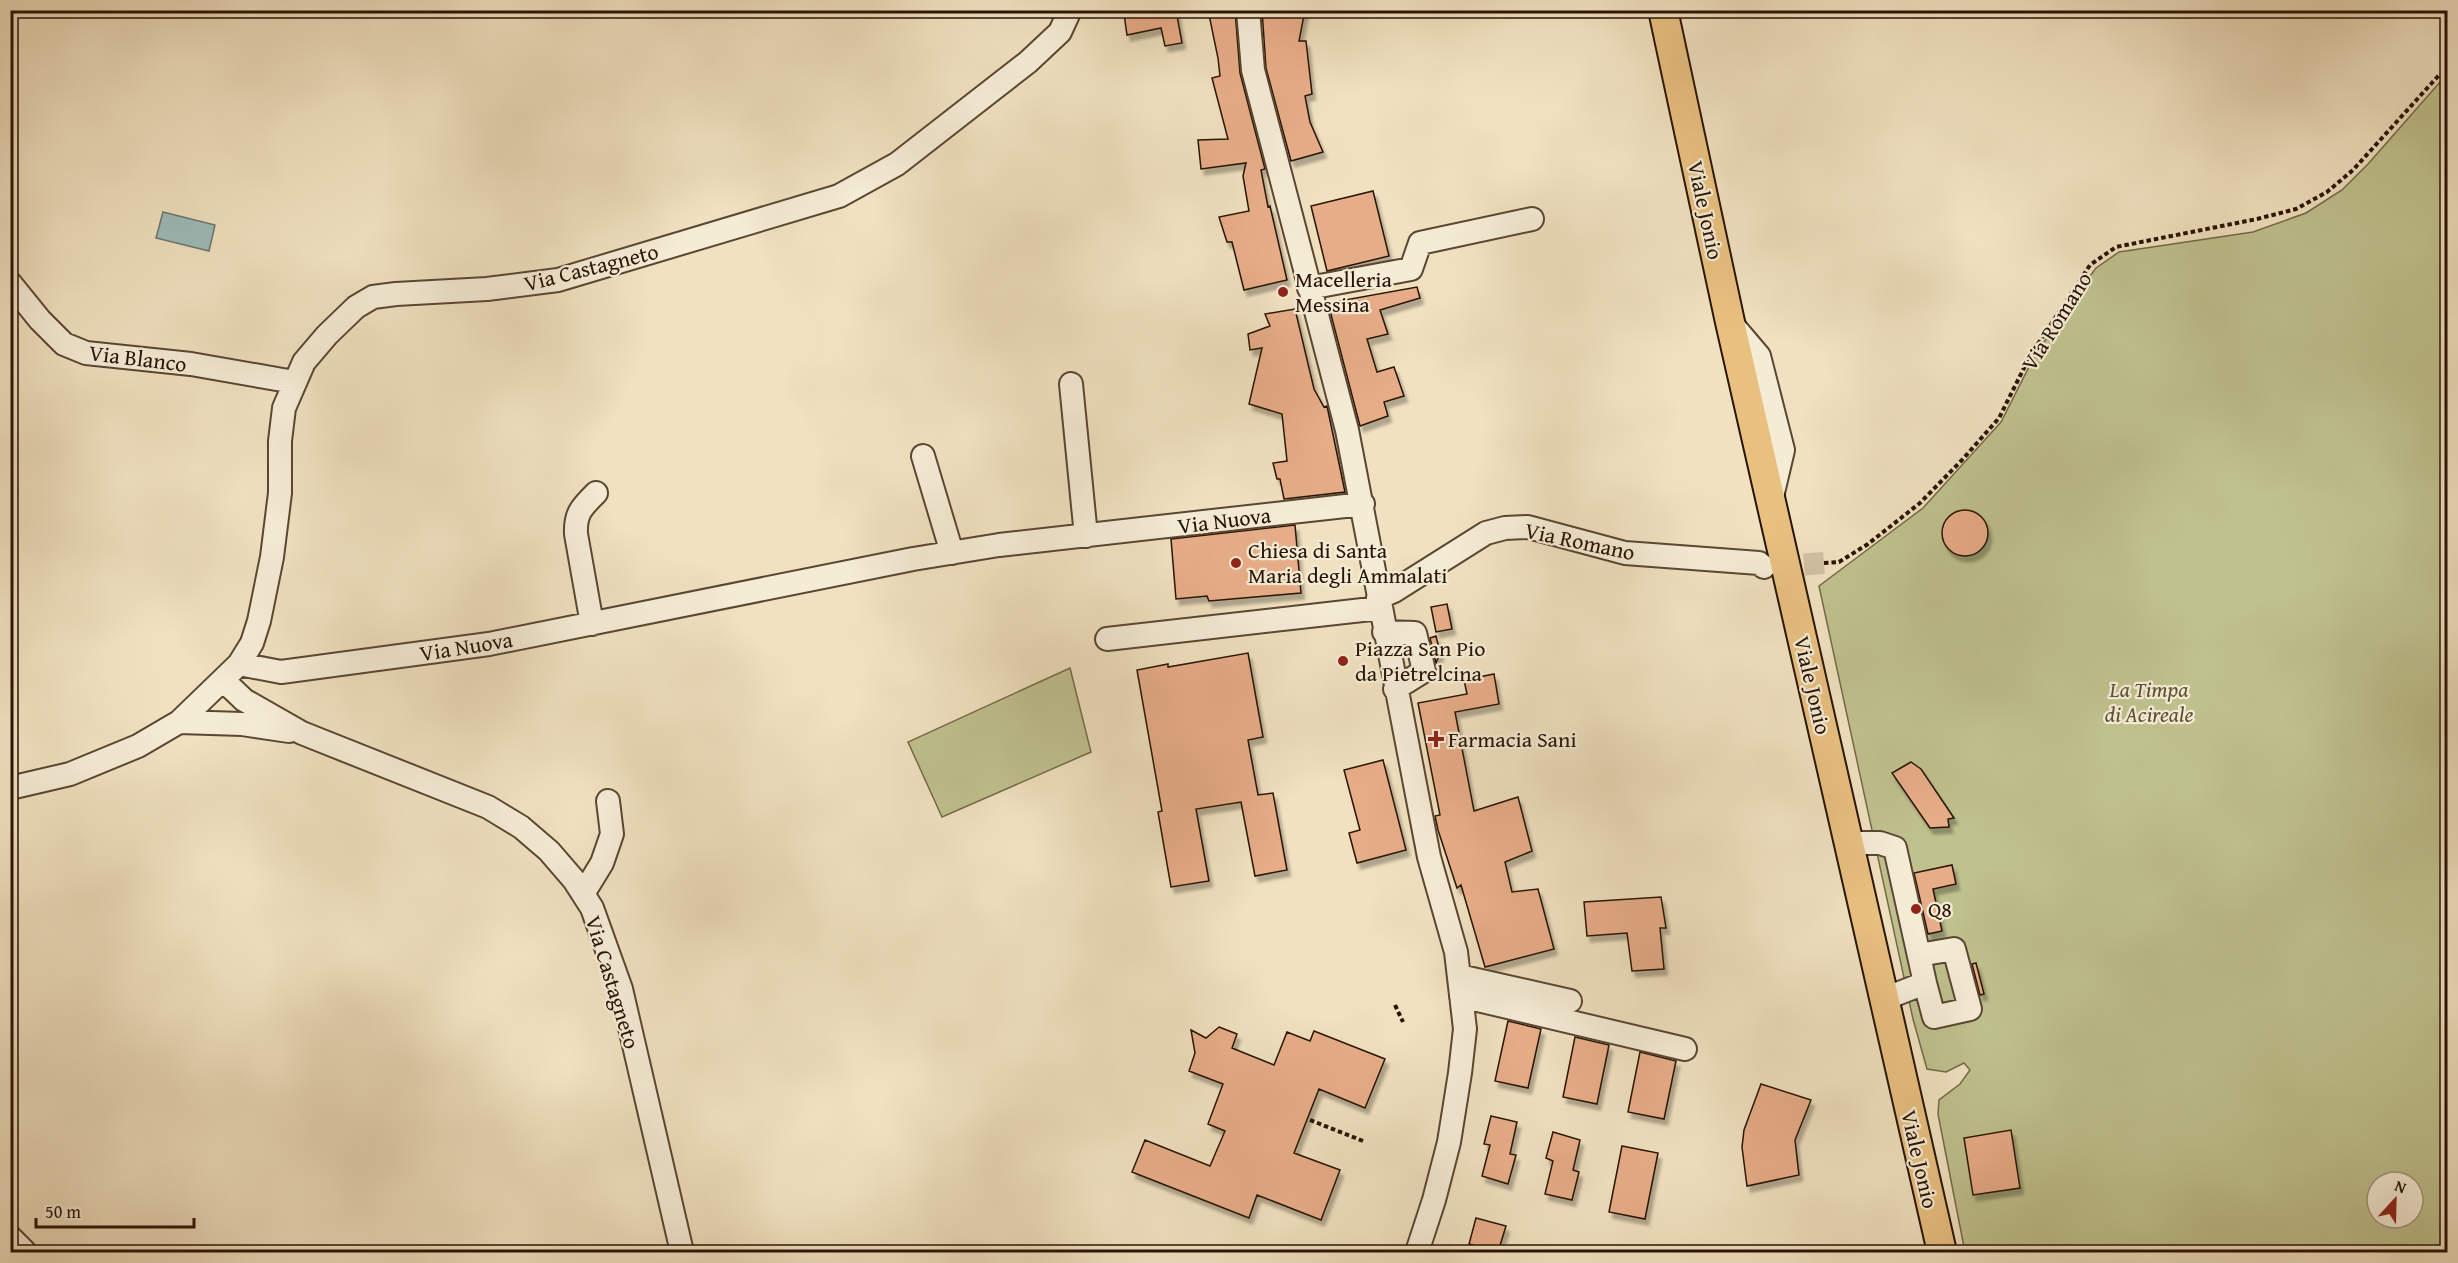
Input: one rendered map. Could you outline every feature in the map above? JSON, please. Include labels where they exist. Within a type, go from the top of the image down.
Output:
[{"type":"main road","name":"Viale Jonio","points":[[1661,10],[1942,1252]]},
{"type":"street","name":"Via Castagneto","points":[[231,672],[252,643],[264,600],[280,493],[280,441],[284,408],[304,362],[327,335],[356,307],[373,297],[514,287],[558,280],[839,196],[897,164],[1028,62],[1060,32],[1070,10]]},
{"type":"street","points":[[1248,10],[1253,70],[1347,430],[1429,857],[1456,952],[1465,1029],[1455,1108],[1434,1200],[1417,1252]]},
{"type":"street","points":[[1309,288],[1411,269],[1420,243],[1532,219]]},
{"type":"street","name":"Via Blanco","points":[[10,283],[40,320],[64,344],[86,353],[191,364],[294,382]]},
{"type":"street","points":[[1071,384],[1086,536]]},
{"type":"street","points":[[923,456],[952,552]]},
{"type":"street","points":[[592,624],[575,519],[596,493]]},
{"type":"street","name":"Via Nuova","points":[[231,672],[282,672],[489,644],[952,552],[1362,504]]},
{"type":"street","name":"Via Romano","points":[[1379,603],[1394,591],[1486,533],[1505,528],[1528,526],[1625,552],[1759,562],[1764,567]]},
{"type":"street","points":[[1107,639],[1379,603]]},
{"type":"street","points":[[1384,632],[1415,633],[1424,671],[1395,689]]},
{"type":"street","points":[[10,788],[70,774],[138,746],[179,722],[231,672],[244,700],[302,733]]},
{"type":"street","points":[[179,722],[242,724],[302,733]]},
{"type":"street","name":"Via Castagneto","points":[[302,733],[488,807],[522,827],[549,851],[583,894],[592,908],[604,937],[621,989],[682,1252]]},
{"type":"street","points":[[583,894],[602,863],[612,834],[608,801]]},
{"type":"street","points":[[1849,843],[1880,843],[1895,848],[1925,983],[1934,1017],[1970,1009],[1954,949],[1919,955]]},
{"type":"street","points":[[1884,999],[1925,983]]},
{"type":"street","points":[[1460,986],[1570,1001]]},
{"type":"street","points":[[1460,986],[1685,1049]]},
{"type":"street","points":[[10,1237],[25,1252]]},
{"type":"path","name":"Via Romano","points":[[1824,563],[1839,562],[1868,544],[1920,503],[1962,460],[1998,418],[2030,356],[2090,265],[2116,247],[2296,209],[2327,192],[2354,170],[2440,74],[2448,75]]},
{"type":"path","points":[[1395,1005],[1403,1022]]},
{"type":"path","points":[[1310,1120],[1363,1142]]},
{"type":"green space","name":"La Timpa di Acireale","points":[[2440,82],[2447,84],[2447,1252],[1965,1252],[1938,1114],[1939,1100],[1960,1084],[1970,1070],[1964,1063],[1946,1072],[1927,1069],[1913,1019],[1819,586],[1923,508],[2001,422],[2033,359],[2096,268],[2119,252],[2253,232],[2306,213],[2342,190]]},
{"type":"green space","points":[[1070,668],[1091,752],[942,817],[908,742]]},
{"type":"water","points":[[163,212],[215,225],[209,251],[156,238]]},
{"type":"building","points":[[1138,10],[1176,10],[1182,43],[1165,46],[1161,28],[1127,35],[1124,14]]},
{"type":"building","points":[[1208,10],[1235,10],[1240,73],[1265,169],[1261,170],[1268,207],[1270,206],[1287,280],[1244,290],[1232,242],[1227,242],[1219,217],[1249,211],[1243,176],[1246,163],[1201,169],[1198,140],[1228,139],[1212,78],[1220,76]]},
{"type":"building","points":[[1262,10],[1305,10],[1299,41],[1306,41],[1312,94],[1305,96],[1310,122],[1323,152],[1291,161],[1266,68]]},
{"type":"building","points":[[1373,191],[1389,256],[1327,271],[1311,206]]},
{"type":"building","points":[[1417,287],[1420,298],[1380,310],[1388,334],[1367,339],[1377,372],[1394,367],[1404,396],[1384,402],[1388,416],[1360,426],[1328,303]]},
{"type":"building","points":[[1295,309],[1314,389],[1324,407],[1327,406],[1345,492],[1284,499],[1280,479],[1277,479],[1273,463],[1287,461],[1282,414],[1249,404],[1262,348],[1250,350],[1248,334],[1270,326],[1265,314]]},
{"type":"building","points":[[1965,510],[1981,517],[1988,533],[1981,549],[1965,556],[1949,549],[1942,533],[1949,517]]},
{"type":"building","name":"Chiesa di Santa Maria degli Ammalati","points":[[1295,525],[1301,593],[1209,601],[1207,596],[1176,599],[1171,539]]},
{"type":"building","points":[[1447,604],[1452,629],[1436,632],[1431,607]]},
{"type":"building","points":[[1436,636],[1440,653],[1436,663],[1430,638]]},
{"type":"building","points":[[1248,653],[1263,737],[1248,740],[1258,795],[1273,793],[1287,870],[1255,876],[1241,802],[1196,809],[1209,881],[1171,887],[1158,812],[1162,811],[1137,670]]},
{"type":"building","points":[[1494,674],[1499,704],[1455,712],[1474,811],[1518,797],[1532,851],[1505,862],[1512,892],[1538,889],[1554,949],[1485,967],[1461,885],[1457,888],[1438,830],[1435,816],[1440,815],[1418,703],[1467,694],[1464,680]]},
{"type":"building","points":[[1383,760],[1406,850],[1357,863],[1349,833],[1360,830],[1344,770]]},
{"type":"building","points":[[1911,762],[1921,769],[1954,818],[1948,819],[1949,827],[1930,828],[1892,773]]},
{"type":"building","points":[[1952,865],[1956,884],[1933,889],[1942,931],[1928,934],[1914,873]]},
{"type":"building","points":[[1661,897],[1666,928],[1660,928],[1664,969],[1632,971],[1627,933],[1587,936],[1584,902]]},
{"type":"building","points":[[1976,963],[1984,994],[1980,995],[1972,964]]},
{"type":"building","points":[[1508,1021],[1541,1029],[1528,1088],[1495,1081]]},
{"type":"building","points":[[1219,1027],[1237,1034],[1232,1048],[1274,1065],[1287,1032],[1310,1041],[1314,1031],[1385,1059],[1365,1108],[1319,1089],[1294,1153],[1340,1170],[1321,1220],[1257,1195],[1249,1218],[1132,1172],[1145,1140],[1210,1166],[1225,1131],[1208,1124],[1223,1084],[1189,1071],[1195,1053],[1191,1030],[1206,1038]]},
{"type":"building","points":[[1575,1037],[1609,1045],[1597,1104],[1563,1097]]},
{"type":"building","points":[[1640,1052],[1676,1061],[1664,1119],[1628,1112]]},
{"type":"building","points":[[1761,1084],[1811,1100],[1795,1140],[1799,1175],[1747,1186],[1742,1147],[1744,1130]]},
{"type":"building","points":[[1491,1116],[1517,1122],[1510,1154],[1516,1155],[1508,1184],[1482,1176],[1490,1145],[1484,1144]]},
{"type":"building","points":[[2011,1130],[2020,1188],[1973,1195],[1964,1138]]},
{"type":"building","points":[[1553,1132],[1580,1140],[1573,1170],[1579,1172],[1572,1200],[1545,1194],[1553,1161],[1546,1158]]},
{"type":"building","points":[[1622,1146],[1658,1153],[1645,1219],[1609,1212]]},
{"type":"building","points":[[1476,1218],[1506,1226],[1498,1252],[1469,1244]]},
{"type":"tunnel","points":[[1771,567],[1824,563]]},
{"type":"place","name":"Macelleria Messina","points":[[1283,292]]},
{"type":"place","name":"Chiesa di Santa Maria degli Ammalati","points":[[1236,563]]},
{"type":"place","name":"Piazza San Pio da Pietrelcina","points":[[1343,661]]},
{"type":"place","name":"Farmacia Sani","points":[[1436,739]]},
{"type":"place","name":"Q8","points":[[1916,909]]}]
